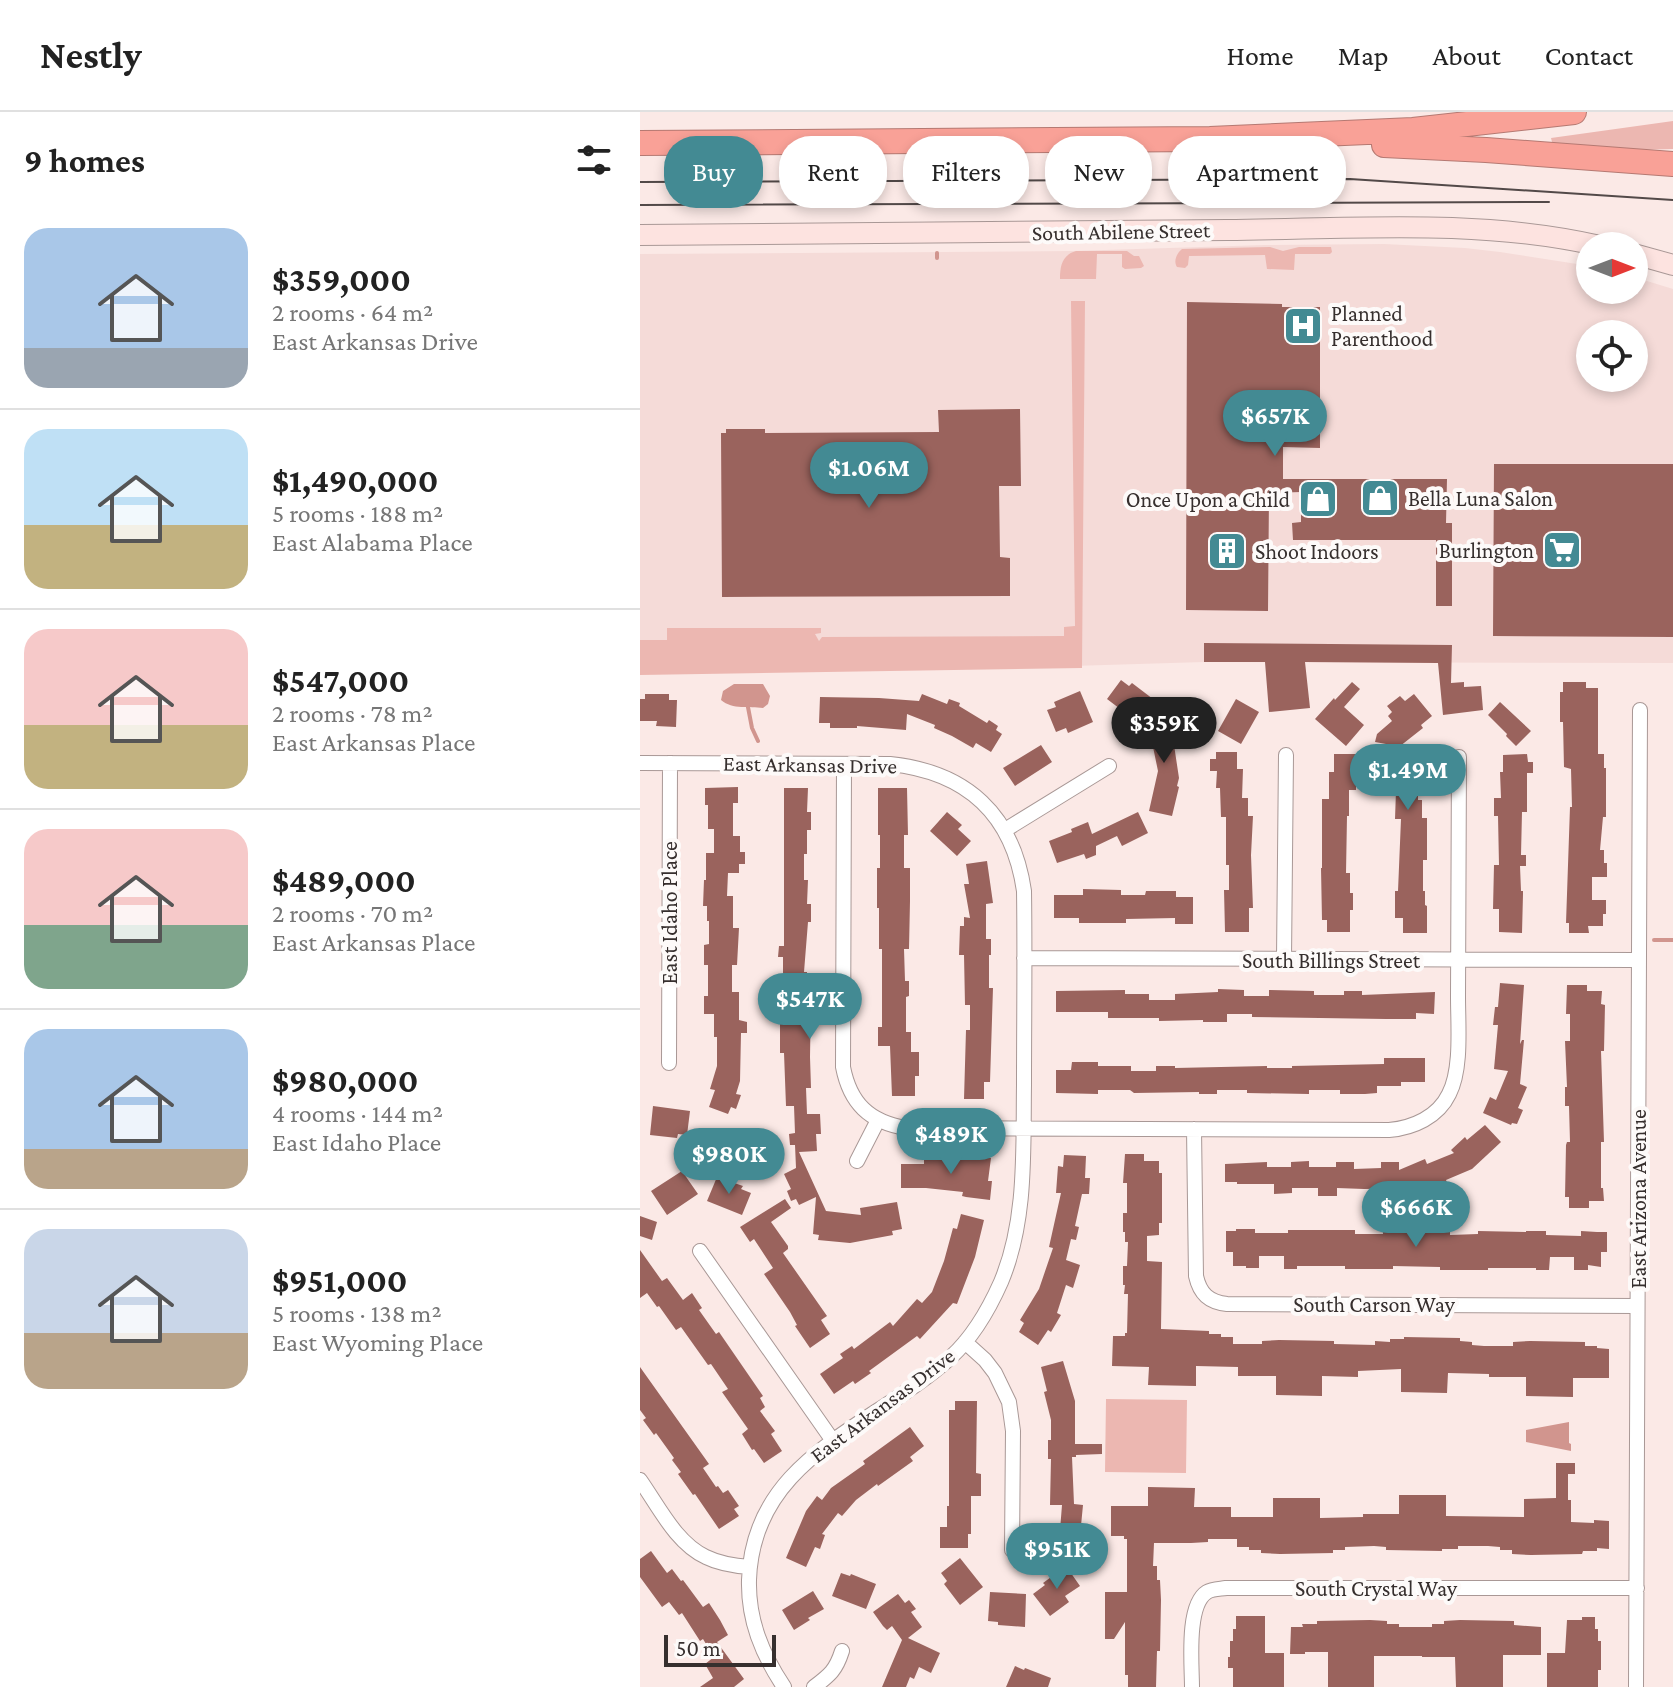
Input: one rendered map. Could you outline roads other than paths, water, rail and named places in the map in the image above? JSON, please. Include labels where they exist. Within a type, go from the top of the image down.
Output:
[{"type":"highway","points":[[1278,136],[1413,130],[1574,112]]},
{"type":"highway","points":[[640,143],[1168,139]]},
{"type":"highway","points":[[1346,144],[1673,164]]},
{"type":"street","name":"South Abilene Street","points":[[640,235],[1411,227],[1493,230],[1576,242]]},
{"type":"street","points":[[1648,258],[1673,265]]},
{"type":"street","name":"East Arizona Avenue","points":[[1636,1687],[1640,710]]},
{"type":"street","points":[[1284,959],[1286,755]]},
{"type":"street","points":[[844,764],[843,1067],[851,1094],[860,1106],[878,1120],[906,1128],[1389,1130],[1413,1126],[1437,1110],[1446,1099],[1455,1076],[1459,960],[1459,757]]},
{"type":"street","name":"East Arkansas Drive","points":[[640,763],[907,766],[943,776],[980,800],[1005,830],[1021,870],[1024,891],[1023,1173],[1021,1197],[1003,1277],[990,1306],[951,1357],[805,1462],[777,1493],[764,1516],[755,1540],[749,1593],[752,1618],[765,1655],[784,1687]]},
{"type":"street","name":"East Idaho Place","points":[[669,1063],[670,763]]},
{"type":"street","points":[[1005,830],[1109,766]]},
{"type":"street","name":"South Billings Street","points":[[1024,958],[1638,960]]},
{"type":"street","points":[[857,1161],[878,1120]]},
{"type":"street","name":"South Carson Way","points":[[1194,1129],[1196,1267],[1198,1283],[1206,1298],[1215,1302],[1637,1306]]},
{"type":"street","points":[[700,1251],[833,1441]]},
{"type":"street","points":[[965,1342],[995,1373],[1009,1402],[1013,1431],[1012,1550]]},
{"type":"street","points":[[640,1480],[680,1537],[693,1549],[718,1562],[750,1567]]},
{"type":"street","name":"South Crystal Way","points":[[1192,1683],[1194,1613],[1199,1600],[1212,1590],[1637,1588]]},
{"type":"street","points":[[814,1687],[837,1667],[842,1651]]},
{"type":"waterway","points":[[937,253],[937,258]]},
{"type":"waterway","points":[[747,702],[758,741]]},
{"type":"waterway","points":[[1654,940],[1673,940]]},
{"type":"tram line","points":[[640,182],[1350,179],[1673,200]]},
{"type":"tram line","points":[[640,205],[1549,202]]},
{"type":"place","name":"Planned Parenthood","points":[[1303,326]]},
{"type":"place","name":"Bella Luna Salon","points":[[1380,498]]},
{"type":"place","name":"Once Upon a Child","points":[[1318,499]]},
{"type":"place","name":"Burlington","points":[[1562,550]]},
{"type":"place","name":"Shoot Indoors","points":[[1227,551]]}]
